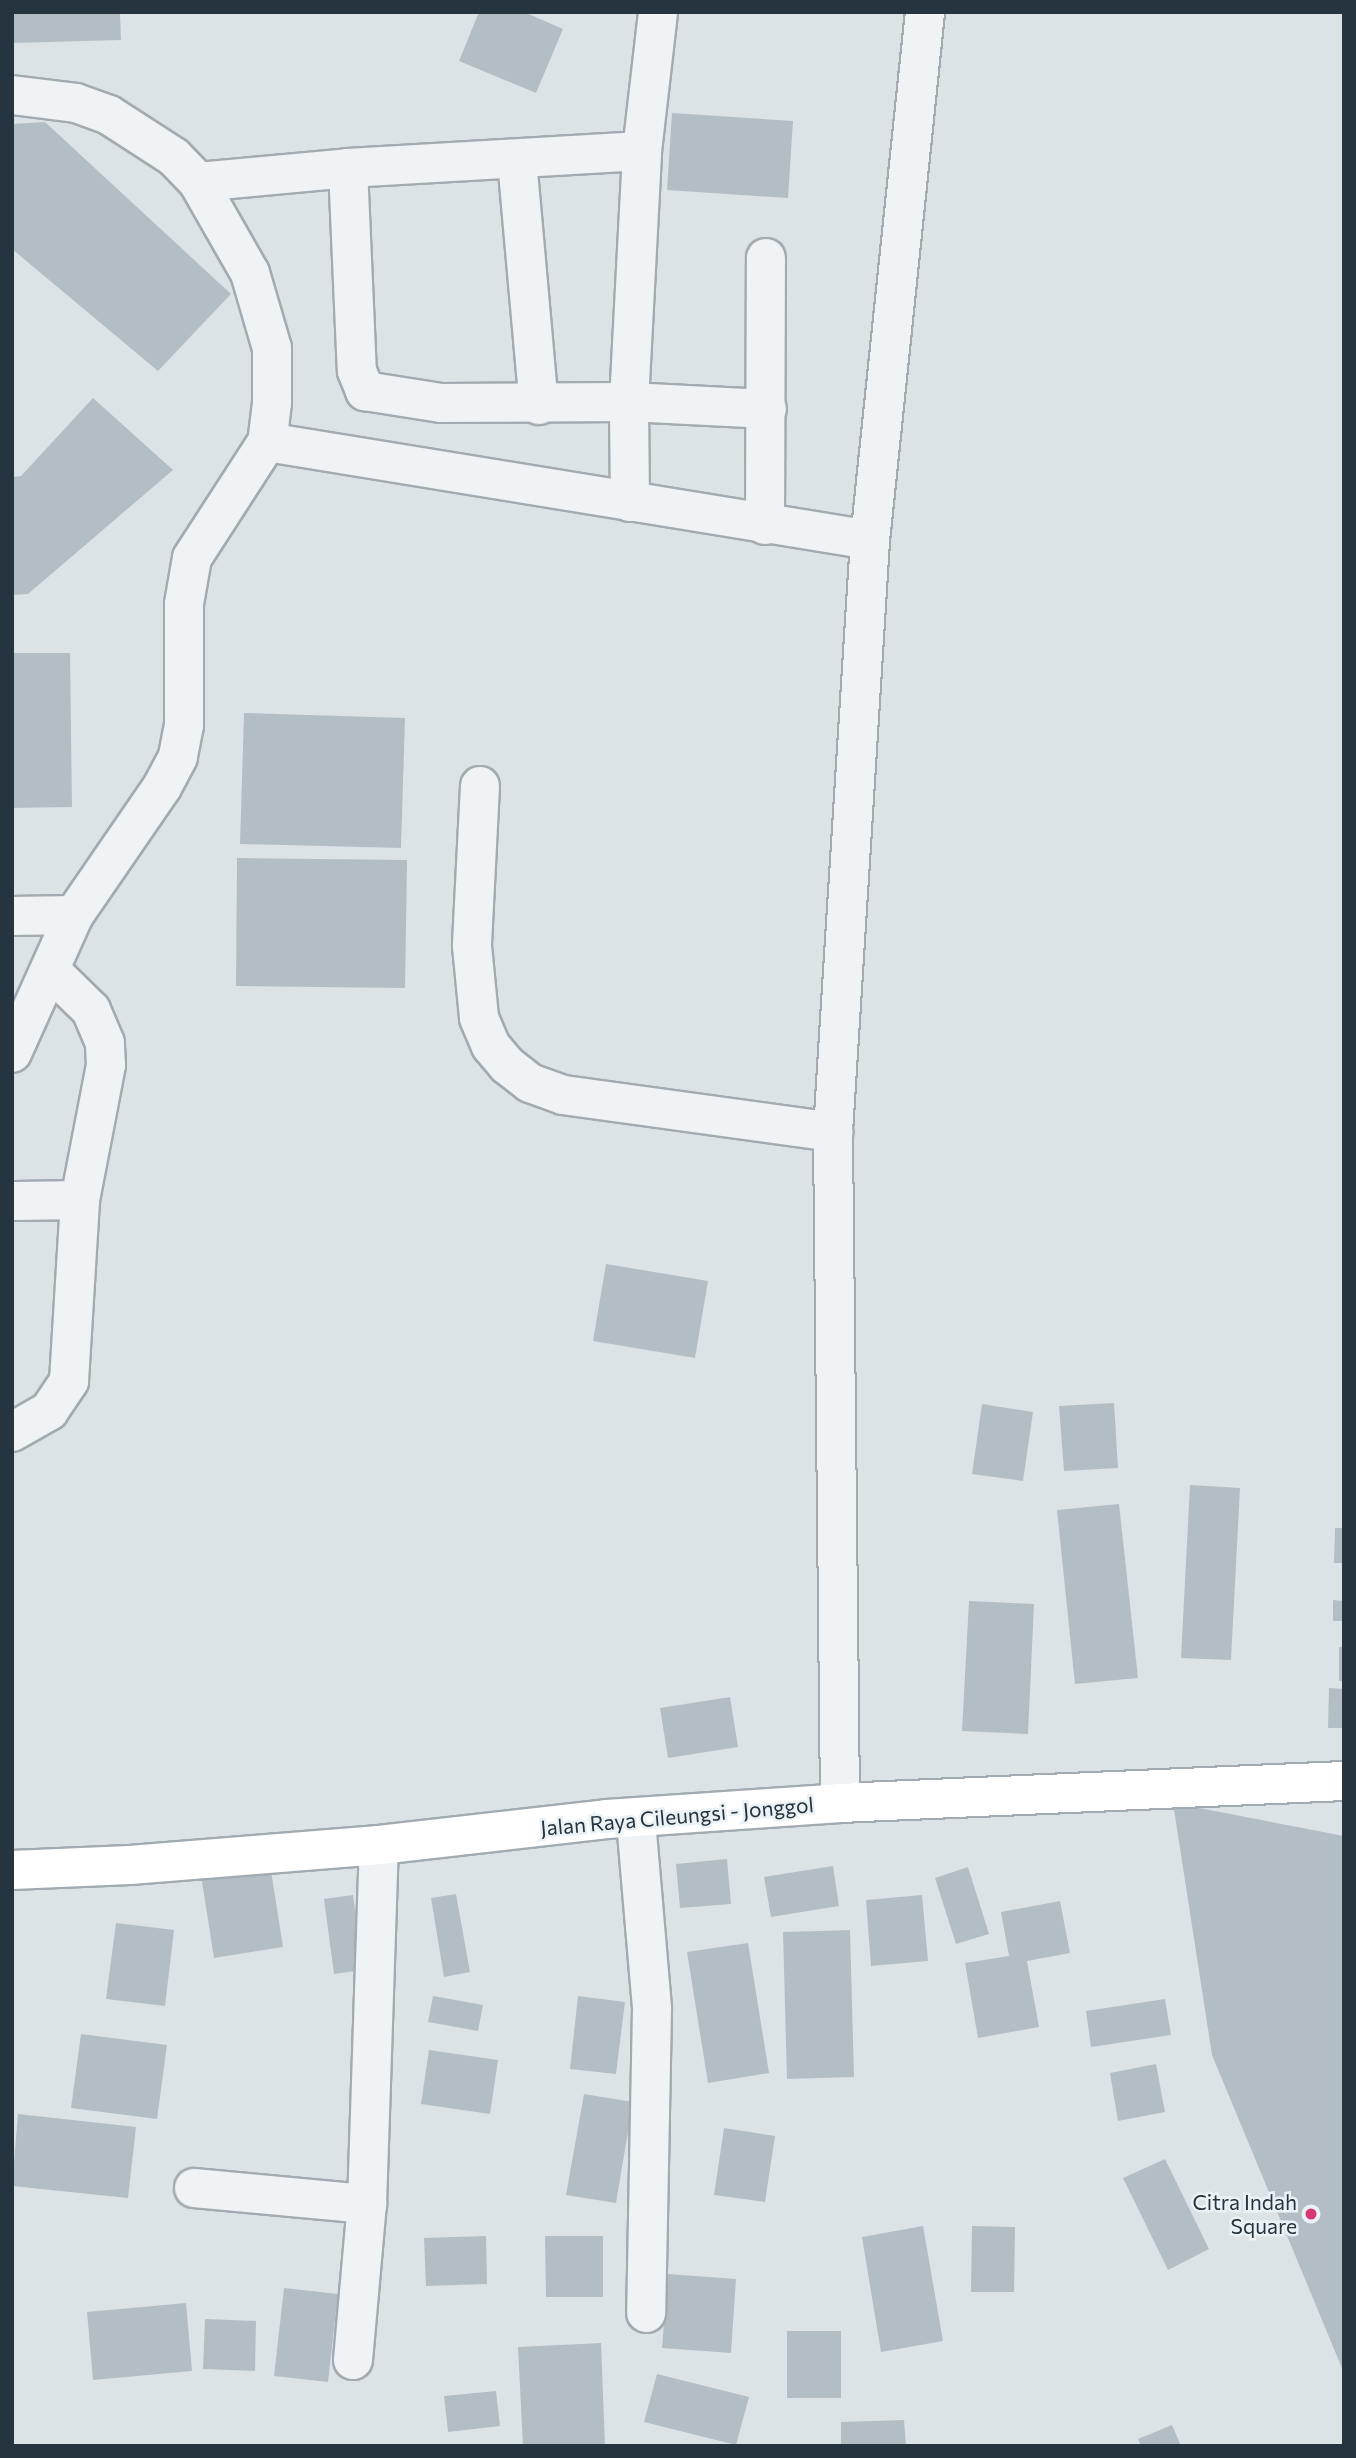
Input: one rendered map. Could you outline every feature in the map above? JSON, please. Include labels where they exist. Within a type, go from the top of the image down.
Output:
[{"type":"main road","name":"Jalan Raya Cileungsi - Jonggol","points":[[12,1870],[380,1844],[607,1819],[636,1821],[840,1803],[1344,1781]]},
{"type":"street","points":[[630,502],[629,402],[642,151],[658,12]]},
{"type":"street","points":[[840,1803],[832,1132],[870,540],[925,12]]},
{"type":"street","points":[[12,95],[63,100],[108,115],[174,157],[198,182],[250,273],[272,348],[267,442],[192,558],[184,604],[184,725],[178,757],[162,787],[74,915],[12,1053]]},
{"type":"street","points":[[198,182],[348,168],[642,151]]},
{"type":"street","points":[[517,160],[539,405]]},
{"type":"street","points":[[348,168],[357,371],[365,391],[441,402],[539,405],[629,402],[767,409]]},
{"type":"street","points":[[765,525],[766,258]]},
{"type":"street","points":[[267,442],[870,540]]},
{"type":"street","points":[[480,786],[473,958],[479,1018],[491,1046],[507,1065],[530,1083],[563,1096],[832,1132]]},
{"type":"street","points":[[12,916],[74,915]]},
{"type":"street","points":[[12,1432],[49,1411],[69,1381],[80,1200],[106,1065],[105,1043],[91,1010],[50,970]]},
{"type":"street","points":[[12,1201],[80,1200]]},
{"type":"street","points":[[636,1821],[652,2009],[646,2313]]},
{"type":"street","points":[[353,2360],[367,2204],[380,1844]]},
{"type":"street","points":[[194,2188],[367,2204]]},
{"type":"building","points":[[12,12],[120,12],[121,40],[12,43]]},
{"type":"building","points":[[479,12],[524,12],[563,29],[536,93],[459,61]]},
{"type":"building","points":[[672,113],[793,121],[788,198],[667,190]]},
{"type":"building","points":[[45,122],[231,294],[158,371],[12,249],[12,124]]},
{"type":"building","points":[[93,398],[173,470],[28,594],[12,595],[12,477],[21,476]]},
{"type":"building","points":[[12,653],[70,653],[72,807],[12,808]]},
{"type":"building","points":[[244,713],[405,718],[401,848],[240,844]]},
{"type":"building","points":[[237,858],[407,860],[405,988],[236,986]]},
{"type":"building","points":[[606,1264],[708,1281],[695,1358],[593,1341]]},
{"type":"building","points":[[1114,1403],[1118,1468],[1064,1471],[1059,1406]]},
{"type":"building","points":[[982,1404],[1033,1412],[1023,1481],[972,1474]]},
{"type":"building","points":[[1190,1485],[1240,1488],[1231,1660],[1181,1658]]},
{"type":"building","points":[[1119,1504],[1138,1678],[1075,1684],[1057,1510]]},
{"type":"building","points":[[1335,1528],[1344,1528],[1344,1563],[1334,1563]]},
{"type":"building","points":[[1333,1600],[1344,1601],[1344,1621],[1333,1621]]},
{"type":"building","points":[[969,1601],[1034,1604],[1028,1734],[962,1731]]},
{"type":"building","points":[[1339,1647],[1344,1647],[1344,1681],[1339,1681]]},
{"type":"building","points":[[1329,1688],[1344,1689],[1344,1728],[1328,1728]]},
{"type":"building","points":[[730,1697],[738,1747],[668,1758],[660,1708]]},
{"type":"building","name":"Citra Indah Square","points":[[1173,1803],[1344,1836],[1344,2373],[1212,2055]]},
{"type":"building","points":[[269,1858],[283,1947],[214,1958],[200,1869]]},
{"type":"building","points":[[727,1859],[731,1904],[680,1908],[676,1864]]},
{"type":"building","points":[[833,1866],[839,1906],[771,1917],[764,1877]]},
{"type":"building","points":[[968,1867],[989,1934],[956,1944],[935,1878]]},
{"type":"building","points":[[456,1894],[470,1972],[444,1977],[431,1898]]},
{"type":"building","points":[[353,1895],[363,1970],[334,1974],[324,1899]]},
{"type":"building","points":[[922,1895],[928,1961],[871,1966],[866,1900]]},
{"type":"building","points":[[1060,1901],[1070,1953],[1027,1961],[1039,2027],[978,2038],[965,1963],[1009,1956],[1001,1912]]},
{"type":"building","points":[[116,1923],[174,1930],[165,2006],[106,1999]]},
{"type":"building","points":[[850,1930],[854,2077],[787,2079],[783,1932]]},
{"type":"building","points":[[748,1943],[769,2073],[708,2083],[687,1952]]},
{"type":"building","points":[[433,1996],[483,2005],[478,2031],[428,2022]]},
{"type":"building","points":[[578,1996],[625,2002],[616,2074],[570,2069]]},
{"type":"building","points":[[1165,1999],[1171,2035],[1091,2047],[1086,2011]]},
{"type":"building","points":[[81,2034],[167,2045],[157,2119],[71,2108]]},
{"type":"building","points":[[429,2050],[498,2060],[490,2114],[421,2104]]},
{"type":"building","points":[[1156,2064],[1165,2112],[1118,2121],[1110,2073]]},
{"type":"building","points":[[584,2094],[633,2102],[616,2203],[566,2195]]},
{"type":"building","points":[[18,2114],[136,2127],[128,2198],[12,2186]]},
{"type":"building","points":[[724,2128],[775,2136],[765,2202],[714,2195]]},
{"type":"building","points":[[1165,2159],[1209,2249],[1168,2270],[1123,2178]]},
{"type":"building","points":[[923,2226],[943,2341],[881,2352],[862,2237]]},
{"type":"building","points":[[972,2226],[1015,2227],[1014,2292],[971,2292]]},
{"type":"building","points":[[486,2236],[487,2284],[426,2286],[424,2238]]},
{"type":"building","points":[[545,2236],[603,2236],[603,2297],[546,2297]]},
{"type":"building","points":[[668,2274],[736,2279],[731,2353],[662,2348]]},
{"type":"building","points":[[284,2288],[338,2294],[328,2382],[274,2376]]},
{"type":"building","points":[[186,2303],[192,2371],[93,2380],[87,2312]]},
{"type":"building","points":[[205,2319],[256,2321],[255,2371],[203,2369]]},
{"type":"building","points":[[787,2331],[841,2331],[841,2398],[787,2398]]},
{"type":"building","points":[[601,2343],[605,2446],[523,2446],[518,2347]]},
{"type":"building","points":[[657,2374],[749,2397],[736,2445],[644,2422]]},
{"type":"building","points":[[496,2391],[500,2426],[448,2432],[444,2396]]},
{"type":"building","points":[[904,2420],[906,2446],[841,2446],[841,2422]]},
{"type":"building","points":[[1172,2425],[1181,2446],[1141,2446],[1138,2439]]},
{"type":"place","name":"Citra Indah Square","points":[[1311,2214]]}]
